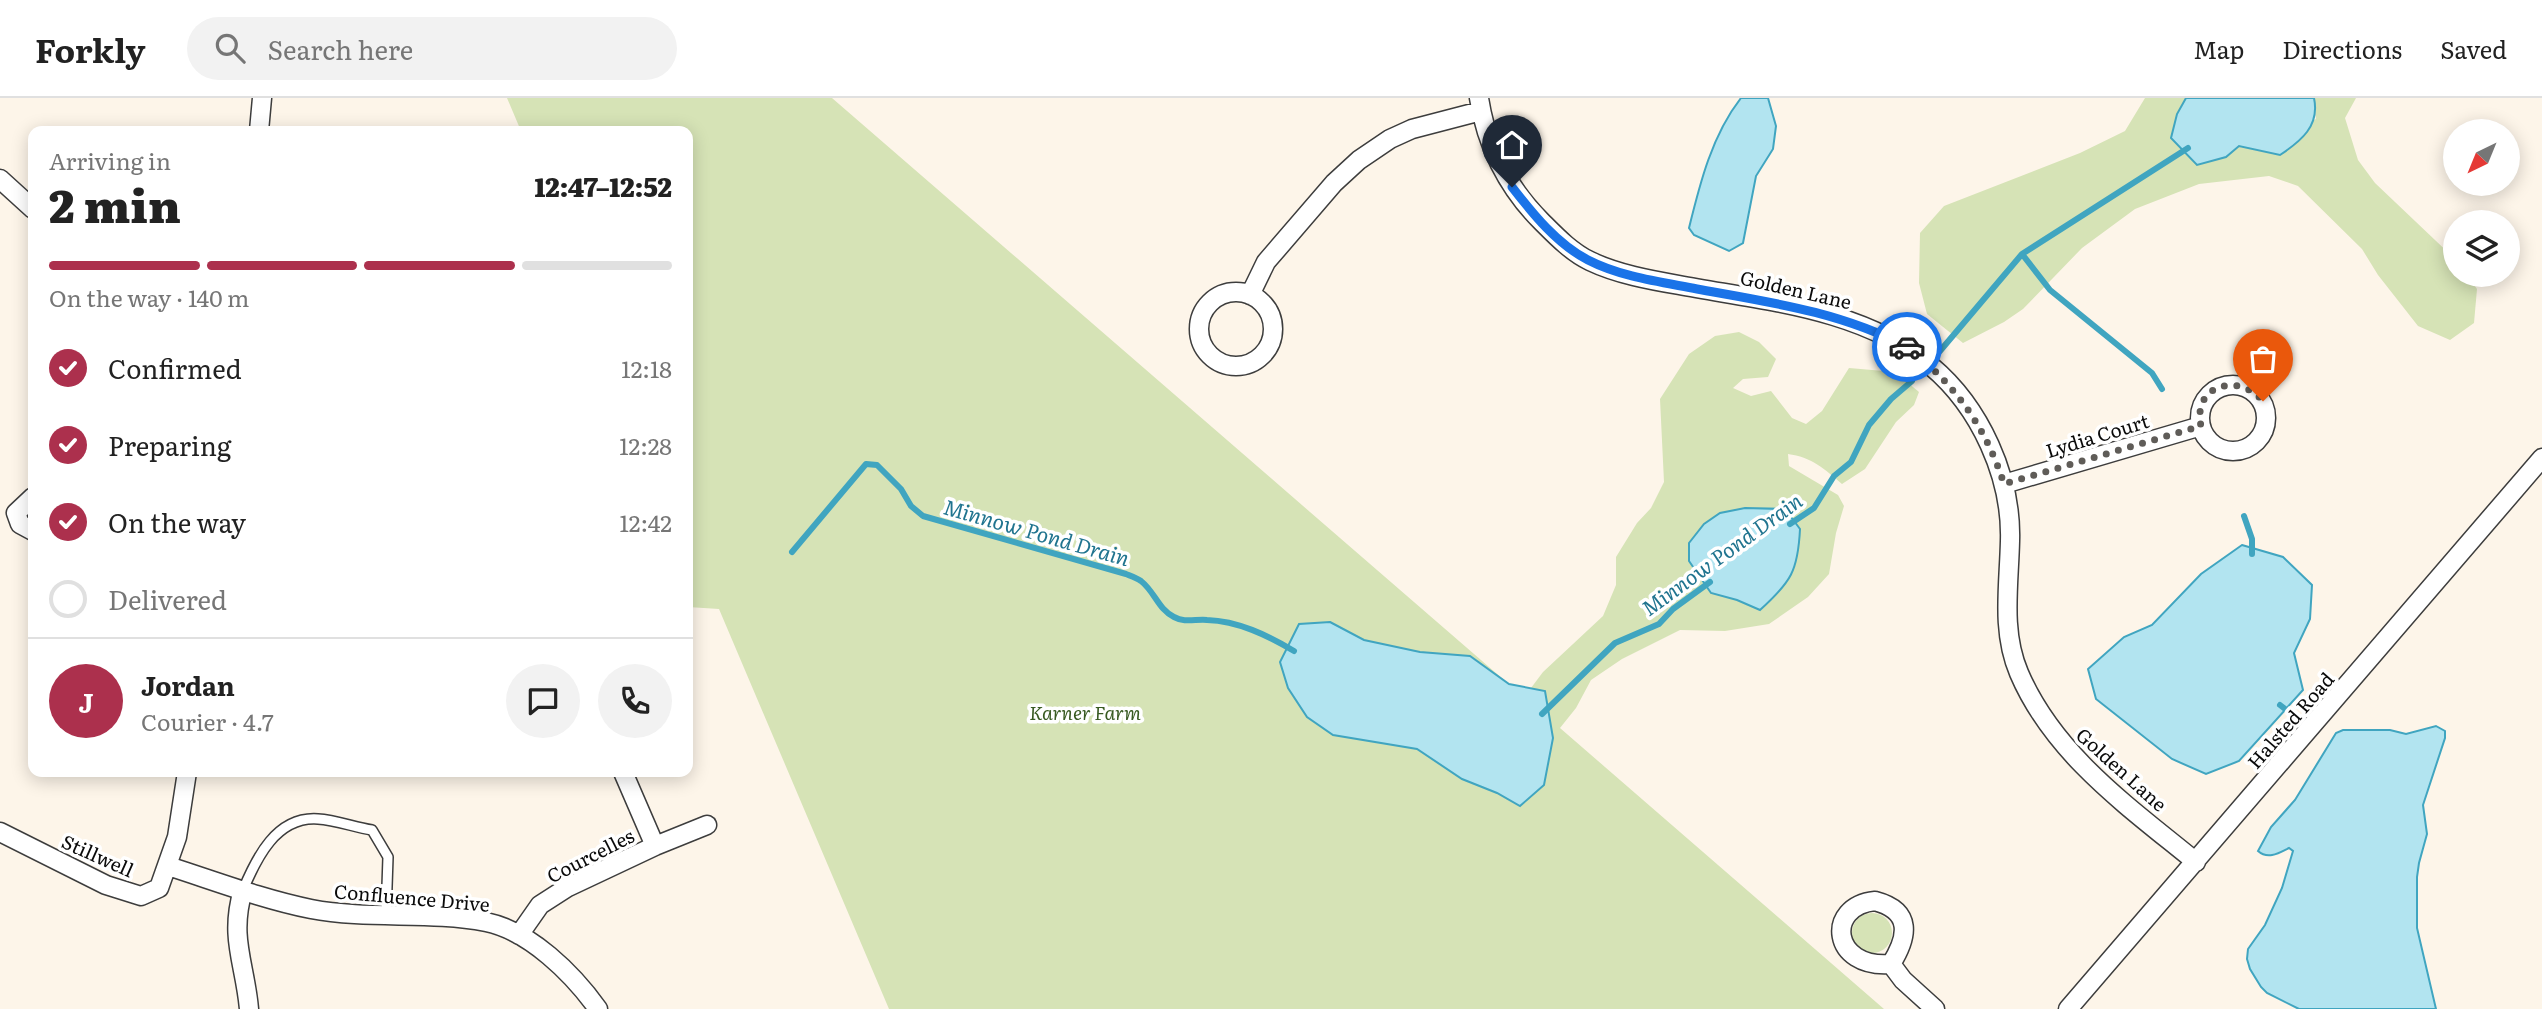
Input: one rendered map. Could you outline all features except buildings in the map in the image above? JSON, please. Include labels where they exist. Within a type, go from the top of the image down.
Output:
[{"type":"street","points":[[259,126],[262,98]]},
{"type":"street","points":[[1250,295],[1266,262],[1334,183],[1359,160],[1390,139],[1412,129],[1480,105]]},
{"type":"street","name":"Golden Lane","points":[[1480,105],[1498,161],[1512,187],[1529,209],[1563,243],[1587,260],[1659,282],[1837,317],[1878,331],[1907,347],[1933,367],[1956,392],[1978,423],[1995,457],[2004,484],[2011,536],[2007,622],[2010,646],[2019,673],[2036,707],[2083,767],[2196,862]]},
{"type":"street","points":[[0,179],[28,204]]},
{"type":"street","points":[[1237,292],[1250,295],[1261,302],[1269,313],[1272,335],[1268,347],[1259,357],[1248,364],[1227,365],[1206,351],[1199,333],[1199,321],[1204,309],[1222,294],[1237,292]]},
{"type":"street","name":"Lydia Court","points":[[2004,484],[2201,426]]},
{"type":"street","name":"Halsted Road","points":[[2068,1009],[2542,458]]},
{"type":"street","points":[[28,502],[16,513],[20,524],[28,528]]},
{"type":"street","points":[[168,866],[177,837],[186,777]]},
{"type":"street","name":"Courcelles","points":[[625,777],[655,846]]},
{"type":"street","name":"Courcelles","points":[[519,934],[540,905],[568,887],[707,825]]},
{"type":"street","name":"Stillwell","points":[[0,832],[106,885],[141,896],[159,888],[168,866]]},
{"type":"street","name":"Confluence Drive","points":[[168,866],[311,909],[386,917],[442,917],[488,922],[519,934],[569,972],[598,1009]]},
{"type":"street","points":[[243,890],[236,913],[236,934],[250,1009]]},
{"type":"street","points":[[1891,964],[1903,980],[1935,1009]]},
{"type":"lane","points":[[243,890],[255,861],[270,840],[290,824],[316,819],[372,830],[388,856],[386,917]]},
{"type":"green space","name":"Karner Farm","points":[[507,98],[832,98],[1549,719],[1545,691],[1531,688],[1543,672],[1603,616],[1616,585],[1616,557],[1637,523],[1651,508],[1664,482],[1660,399],[1689,354],[1715,336],[1739,332],[1759,342],[1776,359],[1768,377],[1743,379],[1733,388],[1751,396],[1771,391],[1792,418],[1806,424],[1822,411],[1849,368],[1895,372],[1919,392],[1914,405],[1896,422],[1865,469],[1842,484],[1811,461],[1788,454],[1789,466],[1838,495],[1844,506],[1829,574],[1808,597],[1769,624],[1725,631],[1680,630],[1622,659],[1591,680],[1576,708],[1560,728],[1884,1009],[889,1009],[719,609],[693,607],[693,126],[519,126]],"holes":[[[1720,513],[1760,610],[1711,593]]]},
{"type":"green space","points":[[2145,98],[2186,98],[2177,114],[2226,157],[2239,146],[2253,148],[2316,119],[2314,98],[2356,98],[2345,118],[2358,160],[2375,183],[2443,248],[2443,287],[2477,289],[2474,323],[2450,340],[2418,326],[2378,275],[2362,249],[2298,186],[2269,176],[2199,184],[2135,209],[2082,248],[2023,309],[1963,343],[1927,314],[1919,283],[1920,233],[1944,206],[2080,153],[2125,131]]},
{"type":"green space","points":[[1872,913],[1880,914],[1886,919],[1891,925],[1891,941],[1886,947],[1880,952],[1872,953],[1864,952],[1858,947],[1853,941],[1852,933],[1853,925],[1858,919],[1864,914]]},
{"type":"water","points":[[1741,98],[1768,98],[1776,126],[1773,149],[1756,176],[1743,243],[1729,251],[1694,235],[1689,228],[1715,144]]},
{"type":"water","points":[[2186,98],[2314,98],[2314,117],[2302,138],[2280,155],[2239,146],[2226,157],[2197,165],[2171,138],[2177,114]]},
{"type":"water","points":[[1745,508],[1785,509],[1800,529],[1795,566],[1791,575],[1760,610],[1711,593],[1689,561],[1689,543],[1704,524],[1720,513]]},
{"type":"water","points":[[2242,545],[2283,557],[2312,585],[2310,619],[2294,653],[2303,690],[2239,761],[2206,774],[2172,759],[2096,699],[2088,669],[2124,637],[2152,625],[2201,574]]},
{"type":"water","points":[[1330,622],[1364,640],[1420,652],[1470,656],[1509,684],[1545,691],[1553,738],[1544,785],[1520,806],[1462,779],[1417,749],[1333,735],[1307,717],[1288,688],[1280,662],[1299,624]]},
{"type":"water","points":[[2436,726],[2445,731],[2445,738],[2423,805],[2427,834],[2417,877],[2417,928],[2436,1009],[2299,1009],[2267,993],[2250,969],[2248,949],[2265,925],[2282,888],[2293,851],[2289,848],[2277,854],[2266,855],[2258,851],[2271,827],[2295,800],[2336,733],[2343,730],[2390,730],[2406,734]]},
{"type":"waterway","name":"Minnow Pond Drain","points":[[1940,351],[2022,254],[2188,148]]},
{"type":"waterway","points":[[2022,254],[2050,290],[2152,373],[2162,389]]},
{"type":"waterway","name":"Minnow Pond Drain","points":[[1790,524],[1814,508],[1834,476],[1851,462],[1869,425],[1891,399],[1912,381]]},
{"type":"waterway","name":"Minnow Pond Drain","points":[[792,552],[866,464],[877,465],[901,489],[911,506],[923,516],[1126,574],[1141,581],[1164,610],[1178,619],[1219,621],[1241,626],[1263,634],[1294,651]]},
{"type":"waterway","points":[[2244,516],[2252,539],[2252,554]]},
{"type":"waterway","name":"Minnow Pond Drain","points":[[1542,714],[1615,643],[1659,624],[1673,609],[1710,582]]},
{"type":"waterway","points":[[2280,705],[2298,719]]},
{"type":"way so far","points":[[1907,347],[1933,367],[1956,392],[1978,423],[1995,457],[2004,484],[2201,426],[2201,408],[2206,398],[2224,385],[2244,386],[2255,392],[2263,401]]},
{"type":"route","points":[[1512,187],[1529,209],[1563,243],[1587,260],[1659,282],[1837,317],[1878,331],[1907,347]]}]
